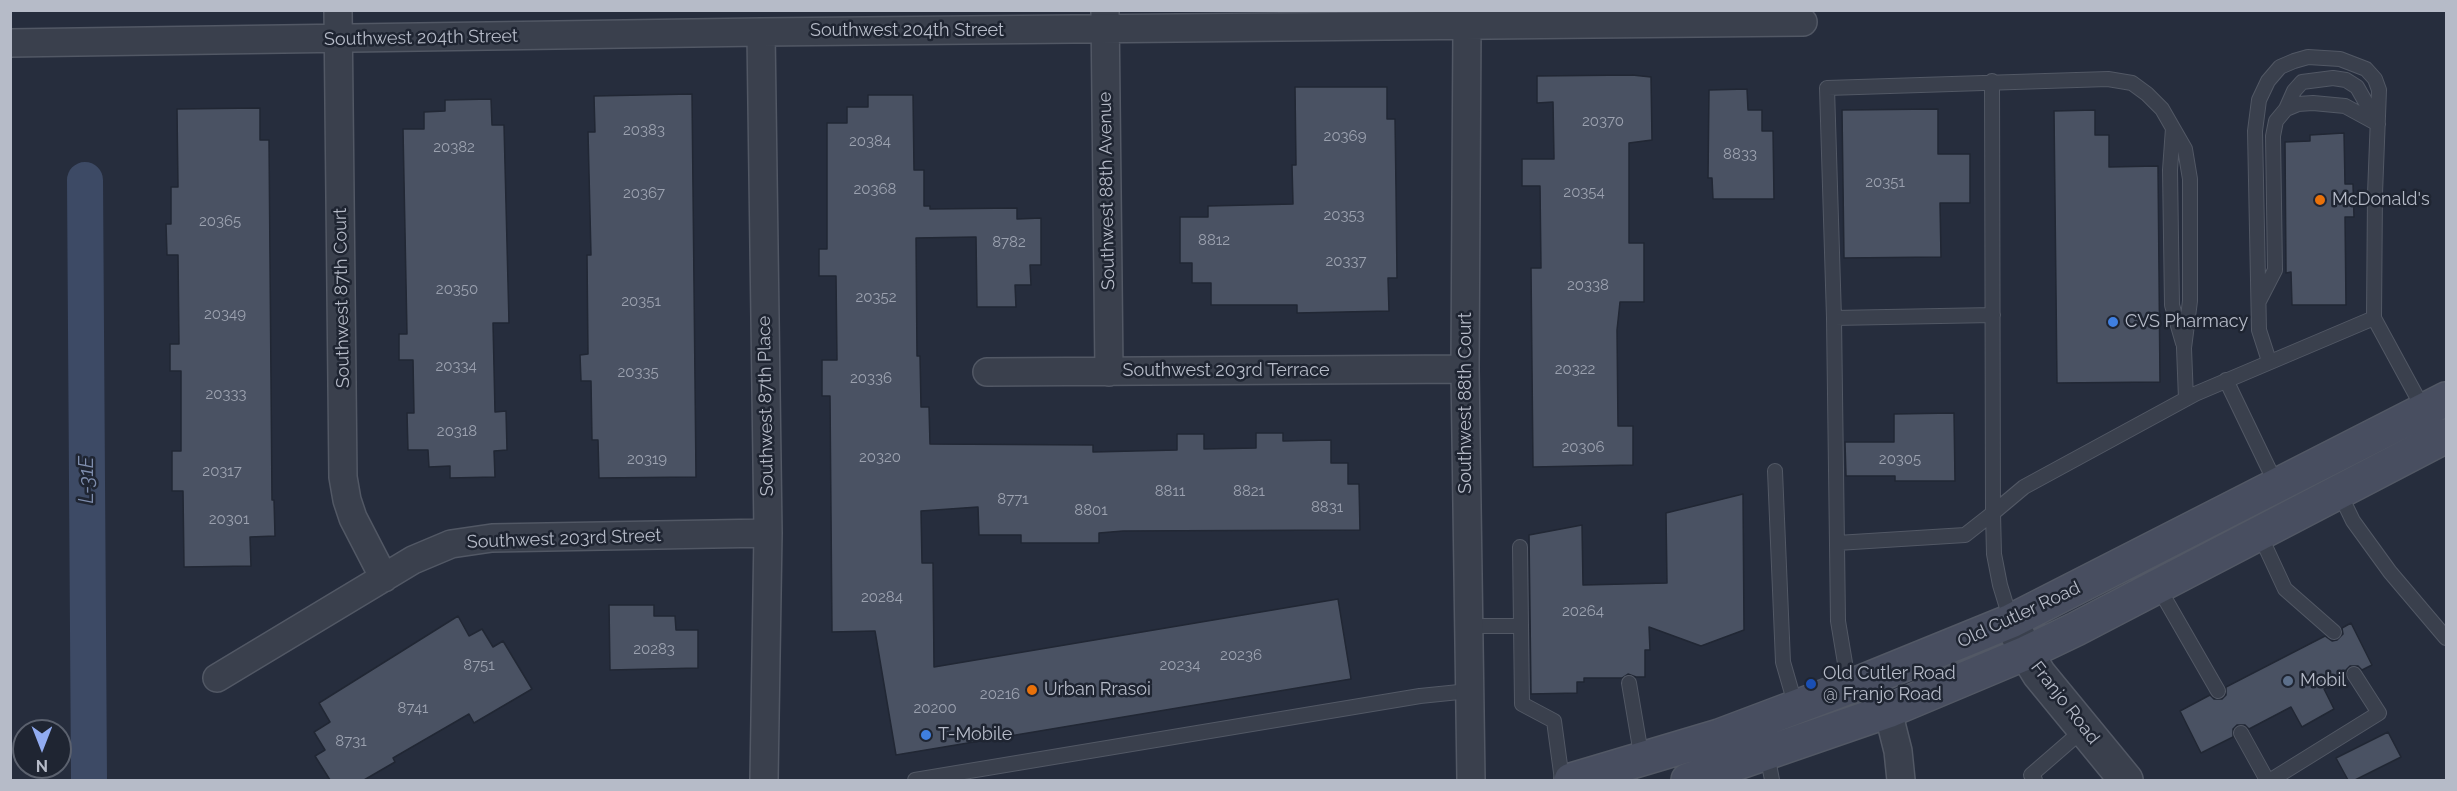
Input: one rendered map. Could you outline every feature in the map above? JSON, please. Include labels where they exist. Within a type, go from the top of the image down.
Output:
[{"type":"main road","points":[[2435,405],[2444,437]]},
{"type":"main road","name":"Old Cutler Road","points":[[1688,780],[1769,767],[1888,711],[2026,653],[2258,533],[2331,477],[2435,405]]},
{"type":"main road","name":"Old Cutler Road","points":[[1570,780],[1719,736],[1850,687],[2011,621],[2277,486],[2331,477],[2444,437]]},
{"type":"street","name":"Southwest 87th Court","points":[[338,10],[343,477],[353,518],[384,578]]},
{"type":"street","name":"Southwest 204th Street","points":[[10,44],[761,32],[1105,20],[1467,25],[1803,22]]},
{"type":"street","name":"Southwest 88th Avenue","points":[[1105,20],[1109,372]]},
{"type":"street","name":"Southwest 88th Court","points":[[1467,25],[1465,369],[1471,780]]},
{"type":"street","name":"Southwest 87th Place","points":[[761,32],[768,533],[764,780]]},
{"type":"street","name":"Southwest 203rd Terrace","points":[[987,372],[1465,369]]},
{"type":"street","name":"Southwest 203rd Street","points":[[217,678],[384,578],[451,544],[492,538],[768,533]]},
{"type":"street","name":"Franjo Road","points":[[2011,621],[2039,674],[2126,780]]},
{"type":"street","points":[[1888,711],[1898,751],[1901,780]]},
{"type":"lane","points":[[2269,361],[2259,330],[2255,130],[2259,100],[2268,81],[2280,67],[2308,57],[2340,59],[2366,69],[2379,90],[2374,194],[2374,318],[2435,405]]},
{"type":"lane","points":[[2258,303],[2275,270],[2273,136],[2276,121],[2286,109],[2294,91],[2302,82],[2333,78],[2346,80],[2358,87],[2378,124]]},
{"type":"lane","points":[[1850,687],[1838,621],[1834,318],[1827,88],[2108,79],[2132,83],[2147,94],[2162,110],[2185,149],[2190,179],[2190,301],[2184,348],[2186,399]]},
{"type":"lane","points":[[1992,81],[1994,554],[2000,585],[2011,621]]},
{"type":"lane","points":[[2286,109],[2298,104],[2338,105],[2358,112],[2378,124]]},
{"type":"lane","points":[[2173,128],[2170,170],[2172,304],[2184,348]]},
{"type":"lane","points":[[1834,318],[1993,315]]},
{"type":"lane","points":[[1837,543],[1965,535],[2024,487],[2186,399],[2269,361],[2374,318]]},
{"type":"lane","points":[[2226,380],[2277,486]]},
{"type":"lane","points":[[1775,471],[1783,662],[1796,707]]},
{"type":"lane","points":[[2331,477],[2353,521],[2390,572],[2446,638]]},
{"type":"lane","points":[[2258,533],[2285,590],[2334,632]]},
{"type":"lane","points":[[1520,547],[1522,704],[1554,721],[1562,780]]},
{"type":"lane","points":[[2157,585],[2218,691]]},
{"type":"lane","points":[[1468,626],[1521,626]]},
{"type":"lane","points":[[2241,733],[2269,780],[2379,713],[2354,674]]},
{"type":"lane","points":[[1629,683],[1642,760]]},
{"type":"lane","points":[[915,780],[1409,698],[1469,691]]},
{"type":"lane","points":[[2030,779],[2084,729]]},
{"type":"building","points":[[1632,75],[1651,77],[1652,140],[1629,143],[1629,243],[1644,243],[1644,302],[1620,302],[1617,330],[1618,426],[1633,426],[1633,465],[1533,467],[1531,268],[1541,268],[1540,186],[1522,186],[1522,159],[1554,159],[1553,102],[1537,103],[1537,76]]},
{"type":"building","points":[[1295,87],[1387,87],[1387,119],[1395,119],[1397,278],[1388,278],[1389,311],[1297,313],[1297,305],[1211,305],[1211,283],[1192,283],[1192,263],[1180,263],[1180,217],[1208,217],[1208,206],[1293,204],[1292,165],[1296,165]]},
{"type":"building","points":[[1747,89],[1748,110],[1762,110],[1762,131],[1773,131],[1774,199],[1713,199],[1712,178],[1708,178],[1709,90]]},
{"type":"building","points":[[692,94],[696,477],[599,478],[598,440],[592,440],[591,381],[581,381],[580,355],[588,354],[587,255],[591,255],[588,132],[595,132],[594,96]]},
{"type":"building","points":[[868,95],[913,95],[914,170],[924,170],[924,206],[930,206],[930,209],[1017,208],[1017,219],[1041,218],[1041,265],[1030,265],[1031,285],[1015,285],[1016,307],[977,307],[976,237],[916,238],[917,356],[920,356],[921,407],[929,407],[930,444],[1093,445],[1093,452],[1177,450],[1177,434],[1204,434],[1204,449],[1256,448],[1256,433],[1283,433],[1283,441],[1331,440],[1331,463],[1348,463],[1348,484],[1359,484],[1360,530],[1123,531],[1099,533],[1099,543],[1021,543],[1021,535],[979,535],[978,507],[921,511],[922,563],[933,563],[934,667],[1338,599],[1351,679],[896,755],[875,631],[832,632],[830,396],[822,396],[822,360],[837,360],[836,276],[819,276],[819,249],[827,249],[827,123],[847,123],[847,107],[868,107]]},
{"type":"building","points":[[491,99],[492,125],[504,125],[509,323],[493,323],[495,412],[506,411],[507,450],[494,451],[495,477],[450,478],[450,466],[429,467],[428,450],[408,450],[407,413],[414,413],[413,360],[399,360],[399,334],[407,334],[403,129],[424,129],[424,112],[445,111],[445,100]]},
{"type":"building","points":[[260,108],[260,140],[269,140],[272,500],[274,500],[275,536],[250,537],[251,566],[184,567],[183,491],[172,491],[172,451],[181,451],[181,371],[170,371],[170,344],[179,344],[178,255],[167,255],[166,224],[171,224],[171,187],[178,187],[177,109]]},
{"type":"building","points":[[1938,109],[1938,154],[1970,154],[1970,203],[1940,203],[1941,257],[1844,258],[1842,110]]},
{"type":"building","points":[[2095,110],[2095,135],[2109,135],[2109,167],[2158,166],[2160,382],[2057,383],[2054,111]]},
{"type":"building","name":"McDonald's","points":[[2344,133],[2345,184],[2353,184],[2354,217],[2345,217],[2346,305],[2292,305],[2291,272],[2286,273],[2285,142],[2310,141],[2310,135]]},
{"type":"building","points":[[1954,413],[1955,481],[1895,481],[1895,476],[1846,476],[1845,442],[1894,442],[1894,414]]},
{"type":"building","points":[[1743,494],[1744,630],[1701,646],[1649,627],[1650,650],[1645,650],[1645,677],[1628,674],[1622,678],[1584,678],[1584,682],[1577,682],[1577,693],[1531,694],[1529,535],[1582,525],[1583,585],[1667,583],[1666,513]]},
{"type":"building","points":[[609,605],[654,605],[654,616],[675,616],[676,630],[698,630],[698,668],[610,670]]},
{"type":"building","points":[[458,616],[469,636],[482,629],[493,647],[503,641],[532,689],[474,723],[469,714],[393,758],[395,762],[364,780],[330,780],[315,756],[325,750],[314,732],[330,722],[319,703]]},
{"type":"building","name":"Mobil","points":[[2351,623],[2372,665],[2362,670],[2358,666],[2350,666],[2346,670],[2346,678],[2324,689],[2334,709],[2302,727],[2291,707],[2249,729],[2245,725],[2237,725],[2233,729],[2233,737],[2201,753],[2180,711],[2210,695],[2214,699],[2222,699],[2226,695],[2226,687],[2325,636],[2332,641],[2337,640],[2343,634],[2342,628]]},
{"type":"building","points":[[2388,732],[2401,757],[2355,780],[2348,780],[2336,758]]},
{"type":"waterway","name":"L-31E","points":[[85,180],[89,780]]},
{"type":"place","name":"McDonald's","points":[[2320,200]]},
{"type":"place","name":"CVS Pharmacy","points":[[2113,322]]},
{"type":"place","name":"Mobil","points":[[2288,681]]},
{"type":"place","name":"Old Cutler Road @ Franjo Road","points":[[1811,684]]},
{"type":"place","name":"Urban Rrasoi","points":[[1032,690]]},
{"type":"place","name":"T-Mobile","points":[[926,735]]}]
